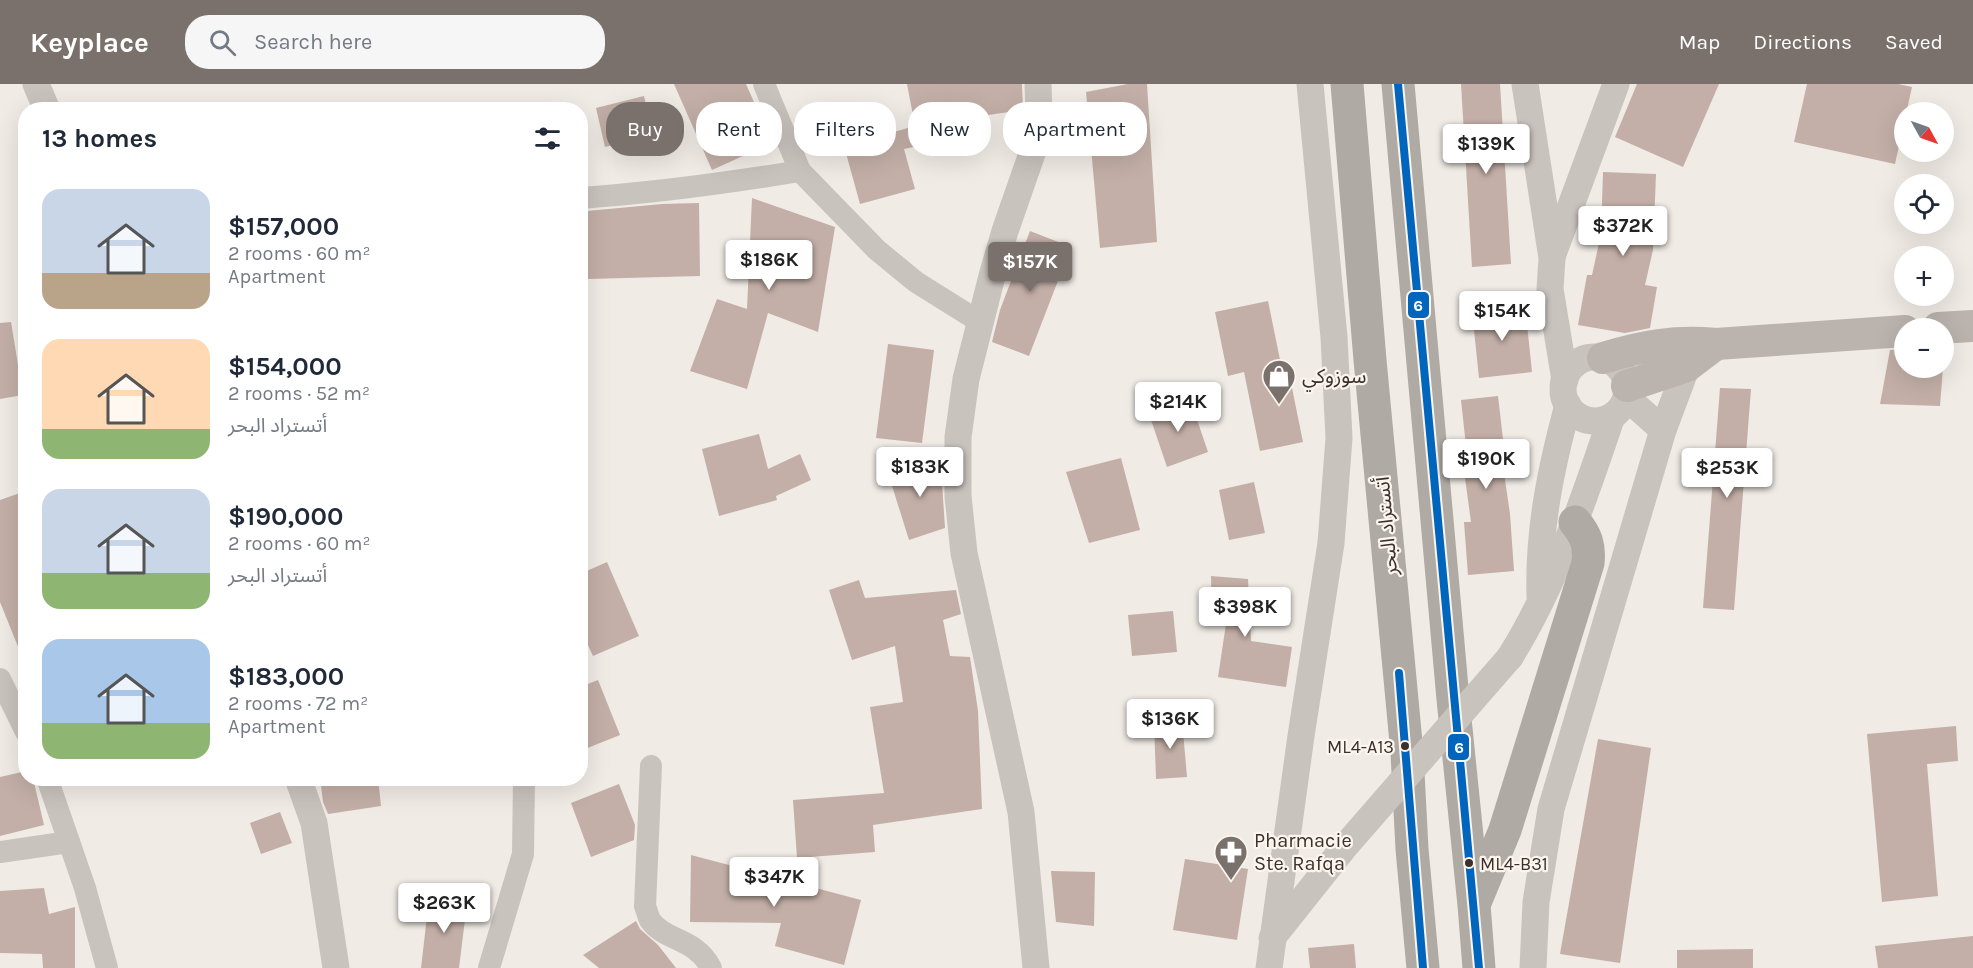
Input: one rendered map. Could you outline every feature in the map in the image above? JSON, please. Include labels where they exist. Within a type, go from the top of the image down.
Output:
[{"type":"highway","points":[[1326,84],[1339,141],[1356,190]]},
{"type":"highway","name":"أتستراد البحر","points":[[1347,84],[1407,753],[1412,849],[1423,968]]},
{"type":"highway","points":[[1398,84],[1479,968]]},
{"type":"highway","points":[[1474,904],[1505,830],[1588,563],[1588,542],[1575,522]]},
{"type":"main road","points":[[1954,327],[1973,326]]},
{"type":"main road","points":[[1597,357],[1641,346],[1697,350],[1894,332]]},
{"type":"main road","points":[[1622,399],[1697,350]]},
{"type":"street","points":[[36,84],[44,102]]},
{"type":"street","points":[[764,84],[800,171],[877,250],[916,282],[980,322]]},
{"type":"street","points":[[1036,968],[1021,812],[964,553],[958,496],[958,437],[966,379],[980,322],[1005,231],[1036,142],[1039,116],[1038,84]]},
{"type":"street","points":[[1269,968],[1301,736],[1331,543],[1339,438],[1334,337],[1310,84]]},
{"type":"street","points":[[1525,84],[1552,258],[1550,289],[1566,393],[1576,414],[1588,420],[1600,420],[1622,399]]},
{"type":"street","points":[[1552,258],[1616,84]]},
{"type":"street","points":[[588,197],[665,191],[800,171]]},
{"type":"street","points":[[1272,938],[1342,850],[1510,657],[1530,625],[1575,522],[1622,399],[1623,373],[1615,363],[1597,357],[1555,325]]},
{"type":"street","points":[[1533,968],[1536,902],[1551,809],[1663,430],[1697,350]]},
{"type":"street","points":[[1540,600],[1540,545],[1553,458],[1570,369],[1579,362],[1597,357]]},
{"type":"street","points":[[1622,399],[1663,430]]},
{"type":"street","points":[[0,679],[18,716]]},
{"type":"street","points":[[651,766],[645,906],[650,920],[659,928],[695,948],[706,957],[711,968]]},
{"type":"street","points":[[50,786],[85,888],[107,968]]},
{"type":"street","points":[[301,786],[314,823],[336,968]]},
{"type":"street","points":[[489,968],[523,854],[524,786]]},
{"type":"street","points":[[0,852],[69,842]]},
{"type":"building","points":[[674,84],[746,84],[754,102],[696,102],[696,134],[684,102]]},
{"type":"building","points":[[907,84],[1022,84],[1023,102],[1003,102],[1003,113],[991,115],[991,102],[910,102]]},
{"type":"building","points":[[1128,84],[1147,84],[1157,242],[1100,248],[1092,156],[1147,156],[1147,102],[1087,102],[1086,92]]},
{"type":"building","points":[[1461,84],[1500,84],[1511,264],[1472,267]]},
{"type":"building","points":[[1637,84],[1719,84],[1683,167],[1615,137]]},
{"type":"building","points":[[1807,84],[1898,84],[1912,87],[1909,102],[1894,102],[1895,164],[1794,142]]},
{"type":"building","points":[[644,96],[645,102],[620,102]]},
{"type":"building","points":[[606,106],[605,147],[596,108]]},
{"type":"building","points":[[908,128],[908,148],[904,149],[915,189],[860,204],[847,156],[896,156],[896,131]]},
{"type":"building","points":[[706,156],[743,156],[712,170]]},
{"type":"building","points":[[1603,172],[1656,174],[1653,250],[1645,285],[1657,287],[1650,328],[1625,333],[1578,325],[1587,275],[1592,275],[1601,234]]},
{"type":"building","points":[[752,198],[835,227],[818,332],[768,313],[747,389],[690,371],[717,299],[747,309]]},
{"type":"building","points":[[699,203],[700,276],[588,279],[588,211]]},
{"type":"building","points":[[1030,231],[1071,247],[1029,356],[992,342],[1000,310]]},
{"type":"building","points":[[1268,301],[1286,389],[1292,388],[1303,442],[1260,451],[1244,372],[1228,376],[1215,312]]},
{"type":"building","points":[[1525,305],[1532,372],[1479,378],[1472,311]]},
{"type":"building","points":[[11,322],[18,365],[18,396],[0,399],[0,323]]},
{"type":"building","points":[[888,344],[934,350],[922,443],[876,438]]},
{"type":"building","points":[[1890,350],[1894,350],[1894,378],[1942,378],[1940,406],[1880,404]]},
{"type":"building","points":[[1720,388],[1751,389],[1734,610],[1703,608]]},
{"type":"building","points":[[1498,396],[1503,439],[1499,439],[1510,514],[1514,571],[1468,575],[1464,522],[1471,522],[1462,456],[1467,455],[1461,400]]},
{"type":"building","points":[[1190,399],[1208,452],[1167,467],[1149,414]]},
{"type":"building","points":[[759,434],[768,469],[800,454],[811,480],[776,496],[777,500],[719,516],[702,449]]},
{"type":"building","points":[[934,458],[942,483],[945,528],[909,540],[888,473]]},
{"type":"building","points":[[1121,458],[1140,530],[1089,543],[1066,472]]},
{"type":"building","points":[[1254,482],[1265,533],[1229,540],[1219,490]]},
{"type":"building","points":[[18,494],[18,647],[0,602],[0,500]]},
{"type":"building","points":[[607,562],[639,636],[593,656],[588,645],[588,570]]},
{"type":"building","points":[[1211,576],[1248,579],[1251,641],[1292,647],[1286,687],[1218,677],[1226,624],[1212,625]]},
{"type":"building","points":[[859,580],[865,598],[956,590],[961,614],[943,620],[950,656],[970,657],[978,711],[982,809],[873,825],[875,852],[797,858],[793,800],[884,793],[870,707],[903,702],[895,646],[852,660],[829,590]]},
{"type":"building","points":[[1173,611],[1177,652],[1132,656],[1128,615]]},
{"type":"building","points":[[598,680],[620,735],[588,748],[588,684]]},
{"type":"building","points":[[1182,720],[1187,777],[1156,779],[1154,722]]},
{"type":"building","points":[[1956,726],[1958,761],[1927,764],[1938,896],[1882,902],[1867,734]]},
{"type":"building","points":[[1598,739],[1651,748],[1620,963],[1560,954]]},
{"type":"building","points":[[18,773],[18,786],[35,786],[44,825],[0,836],[0,777]]},
{"type":"building","points":[[619,784],[635,825],[634,840],[591,857],[571,803]]},
{"type":"building","points":[[321,786],[379,786],[381,806],[328,814],[323,802]]},
{"type":"building","points":[[280,812],[292,843],[261,854],[250,823]]},
{"type":"building","points":[[691,855],[861,900],[844,965],[775,946],[781,923],[690,922]]},
{"type":"building","points":[[1185,859],[1248,869],[1237,940],[1173,930]]},
{"type":"building","points":[[1051,871],[1095,872],[1094,926],[1056,922]]},
{"type":"building","points":[[44,888],[49,914],[75,907],[75,968],[43,968],[42,954],[0,953],[0,891]]},
{"type":"building","points":[[429,899],[467,903],[459,968],[421,968]]},
{"type":"building","points":[[636,921],[640,929],[658,945],[676,968],[599,968],[583,955]]},
{"type":"building","points":[[1973,936],[1973,968],[1878,968],[1875,946]]},
{"type":"building","points":[[1354,944],[1356,968],[1310,968],[1308,948]]},
{"type":"building","points":[[1753,949],[1753,968],[1677,968],[1677,950]]},
{"type":"transit line","name":"6","points":[[1398,84],[1479,968]]},
{"type":"transit line","name":"6","points":[[1399,673],[1423,968]]},
{"type":"place","name":"سوزوكي","points":[[1279,405]]},
{"type":"place","name":"ML4-A13","points":[[1405,746]]},
{"type":"place","name":"ML4-B31","points":[[1469,863]]},
{"type":"place","name":"Pharmacie Ste. Rafqa","points":[[1231,881]]}]
